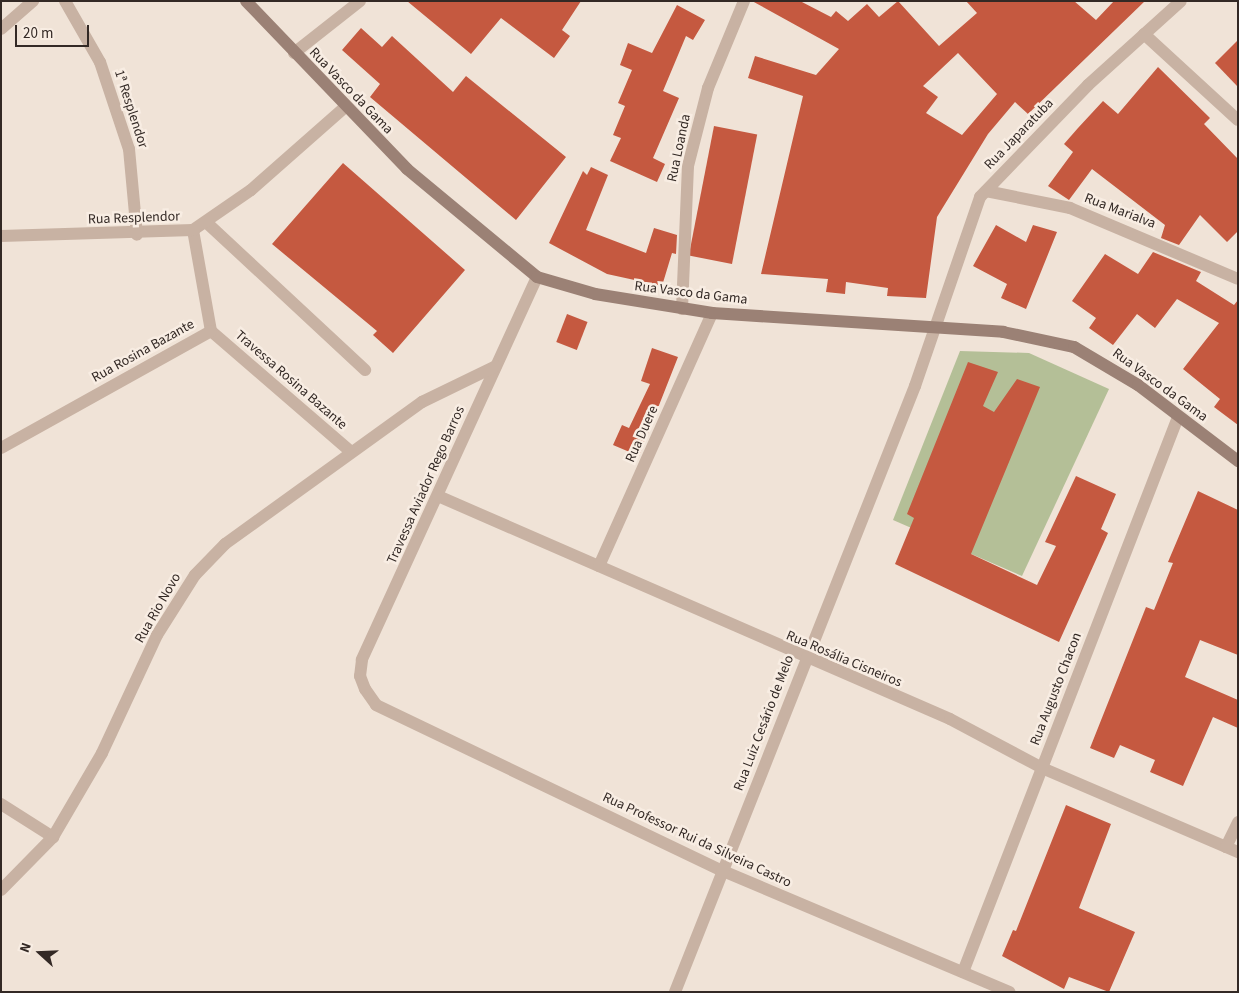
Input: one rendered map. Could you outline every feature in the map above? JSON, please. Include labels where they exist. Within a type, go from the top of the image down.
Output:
[{"type":"main road","name":"Rua Vasco da Gama","points":[[246,1],[344,108],[466,221],[537,277],[595,294],[712,313],[937,326],[1003,332],[1074,347],[1102,360],[1238,461]]},
{"type":"street","points":[[1,29],[33,1]]},
{"type":"street","name":"1ª Resplendor","points":[[65,1],[100,62],[129,149],[137,235]]},
{"type":"street","points":[[294,53],[360,1]]},
{"type":"street","name":"Rua Loanda","points":[[682,309],[688,166],[708,88],[744,1]]},
{"type":"street","name":"Rua Japaratuba","points":[[937,326],[975,208],[986,191],[1042,130],[1181,1]]},
{"type":"street","points":[[1144,34],[1238,120]]},
{"type":"street","name":"Rua Resplendor","points":[[1,236],[137,235],[193,230],[207,223],[344,108]]},
{"type":"street","name":"Rua Marialva","points":[[986,191],[1070,208],[1238,279]]},
{"type":"street","points":[[207,223],[365,370]]},
{"type":"street","name":"Rua Rosina Bazante","points":[[1,448],[211,331],[193,230]]},
{"type":"street","name":"Travessa Aviador Rego Barros","points":[[376,705],[360,676],[362,660],[537,277]]},
{"type":"street","name":"Rua Duere","points":[[599,566],[712,313]]},
{"type":"street","name":"Rua Luiz Cesário de Melo","points":[[675,992],[937,326]]},
{"type":"street","name":"Travessa Rosina Bazante","points":[[211,331],[351,452]]},
{"type":"street","name":"Rua Rio Novo","points":[[1,890],[53,837],[102,753],[157,636],[195,575],[225,544],[422,402],[496,366]]},
{"type":"street","name":"Rua Augusto Chacon","points":[[964,972],[1178,417]]},
{"type":"street","name":"Rua Rosália Cisneiros","points":[[438,496],[599,566],[805,660],[950,719],[1042,768],[1232,850]]},
{"type":"street","name":"Rua Professor Rui da Silveira Castro","points":[[376,705],[723,871],[1009,992]]},
{"type":"street","points":[[1,804],[53,837]]},
{"type":"street","points":[[1232,850],[1238,822]]},
{"type":"green space","points":[[960,351],[1029,353],[1109,389],[1022,576],[893,520]]},
{"type":"building","points":[[407,1],[581,1],[562,30],[570,36],[554,58],[501,18],[471,54]]},
{"type":"building","points":[[752,1],[800,1],[831,17],[836,11],[848,21],[867,4],[879,17],[898,1],[939,46],[977,13],[966,1],[1074,1],[1096,20],[1114,1],[1145,1],[1028,114],[1015,102],[988,134],[937,217],[926,298],[887,296],[888,288],[846,282],[845,294],[826,292],[828,279],[761,274],[803,96],[748,78],[755,56],[816,75],[839,49]],"holes":[[[958,53],[997,94],[962,135],[926,113],[938,97],[923,86]]]},
{"type":"building","points":[[677,5],[705,20],[693,40],[686,36],[663,91],[679,98],[653,158],[665,164],[657,182],[610,161],[621,138],[613,135],[625,106],[618,103],[632,70],[620,65],[628,43],[652,53]]},
{"type":"building","points":[[361,28],[382,47],[392,36],[453,92],[466,76],[566,157],[516,220],[370,97],[380,84],[342,50]]},
{"type":"building","points":[[1238,40],[1238,87],[1215,63]]},
{"type":"building","points":[[1158,67],[1210,118],[1204,124],[1238,159],[1238,231],[1227,242],[1200,215],[1179,245],[1161,238],[1165,225],[1092,169],[1069,200],[1048,186],[1073,152],[1064,144],[1078,128],[1103,101],[1118,114]]},
{"type":"building","points":[[714,126],[757,134],[732,264],[689,256]]},
{"type":"building","points":[[343,163],[465,270],[393,353],[373,335],[377,331],[272,244]]},
{"type":"building","points":[[591,167],[608,175],[586,230],[646,253],[654,228],[677,235],[676,254],[672,253],[662,286],[607,274],[549,243],[583,171],[587,175]]},
{"type":"building","points":[[996,225],[1026,242],[1033,225],[1057,232],[1026,309],[1001,298],[1007,284],[973,266]]},
{"type":"building","points":[[1153,252],[1201,272],[1196,281],[1234,305],[1238,300],[1238,425],[1214,407],[1220,399],[1183,369],[1219,323],[1177,299],[1155,328],[1137,314],[1113,345],[1089,328],[1096,318],[1072,301],[1105,254],[1138,274]]},
{"type":"building","points":[[567,314],[588,322],[577,350],[556,342]]},
{"type":"building","points":[[652,348],[678,357],[639,456],[613,445],[622,425],[629,428],[650,384],[641,381]]},
{"type":"building","points":[[968,362],[998,372],[983,406],[994,412],[1017,379],[1040,387],[971,554],[1037,585],[1056,546],[1045,542],[1076,476],[1116,494],[1101,529],[1108,533],[1059,642],[895,564],[914,518],[907,514]]},
{"type":"building","points":[[1198,491],[1238,510],[1238,655],[1200,640],[1185,677],[1238,700],[1238,728],[1213,717],[1183,786],[1150,772],[1155,760],[1120,745],[1114,758],[1090,748],[1146,607],[1154,610],[1173,563],[1168,562]]},
{"type":"building","points":[[1066,805],[1111,824],[1079,908],[1135,932],[1109,992],[1069,977],[1064,989],[1002,956],[1013,930],[1016,931]]}]
